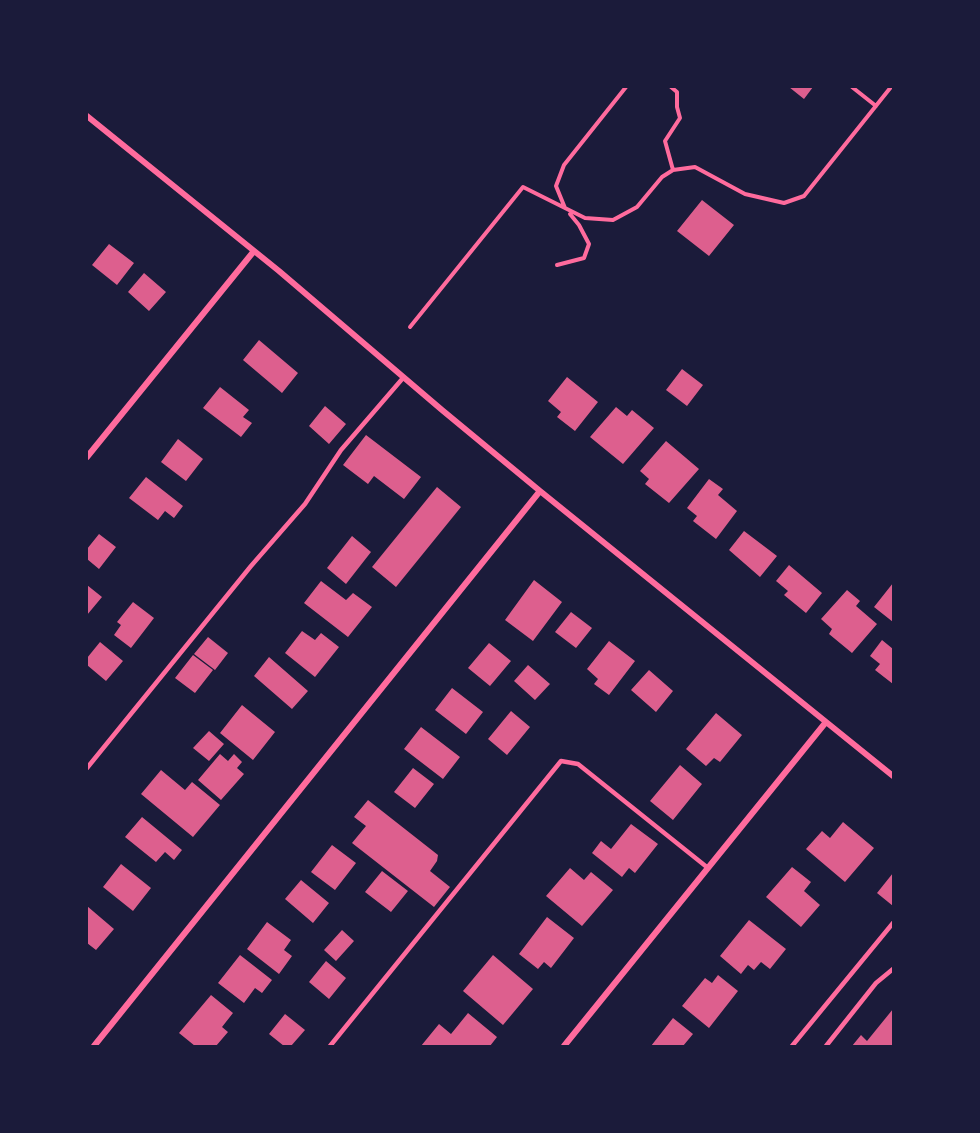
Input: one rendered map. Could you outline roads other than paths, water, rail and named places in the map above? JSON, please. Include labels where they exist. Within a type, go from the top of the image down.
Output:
[{"type":"street","points":[[87,116],[254,251],[540,491],[893,776]]},
{"type":"street","points":[[87,457],[254,251]]},
{"type":"street","points":[[94,1046],[540,491]]},
{"type":"street","points":[[564,1046],[826,722]]},
{"type":"lane","points":[[87,768],[304,504],[341,450],[404,378]]},
{"type":"lane","points":[[330,1046],[561,761],[578,764],[708,868]]},
{"type":"lane","points":[[792,1046],[893,923]]},
{"type":"lane","points":[[826,1046],[876,983],[893,969]]}]
